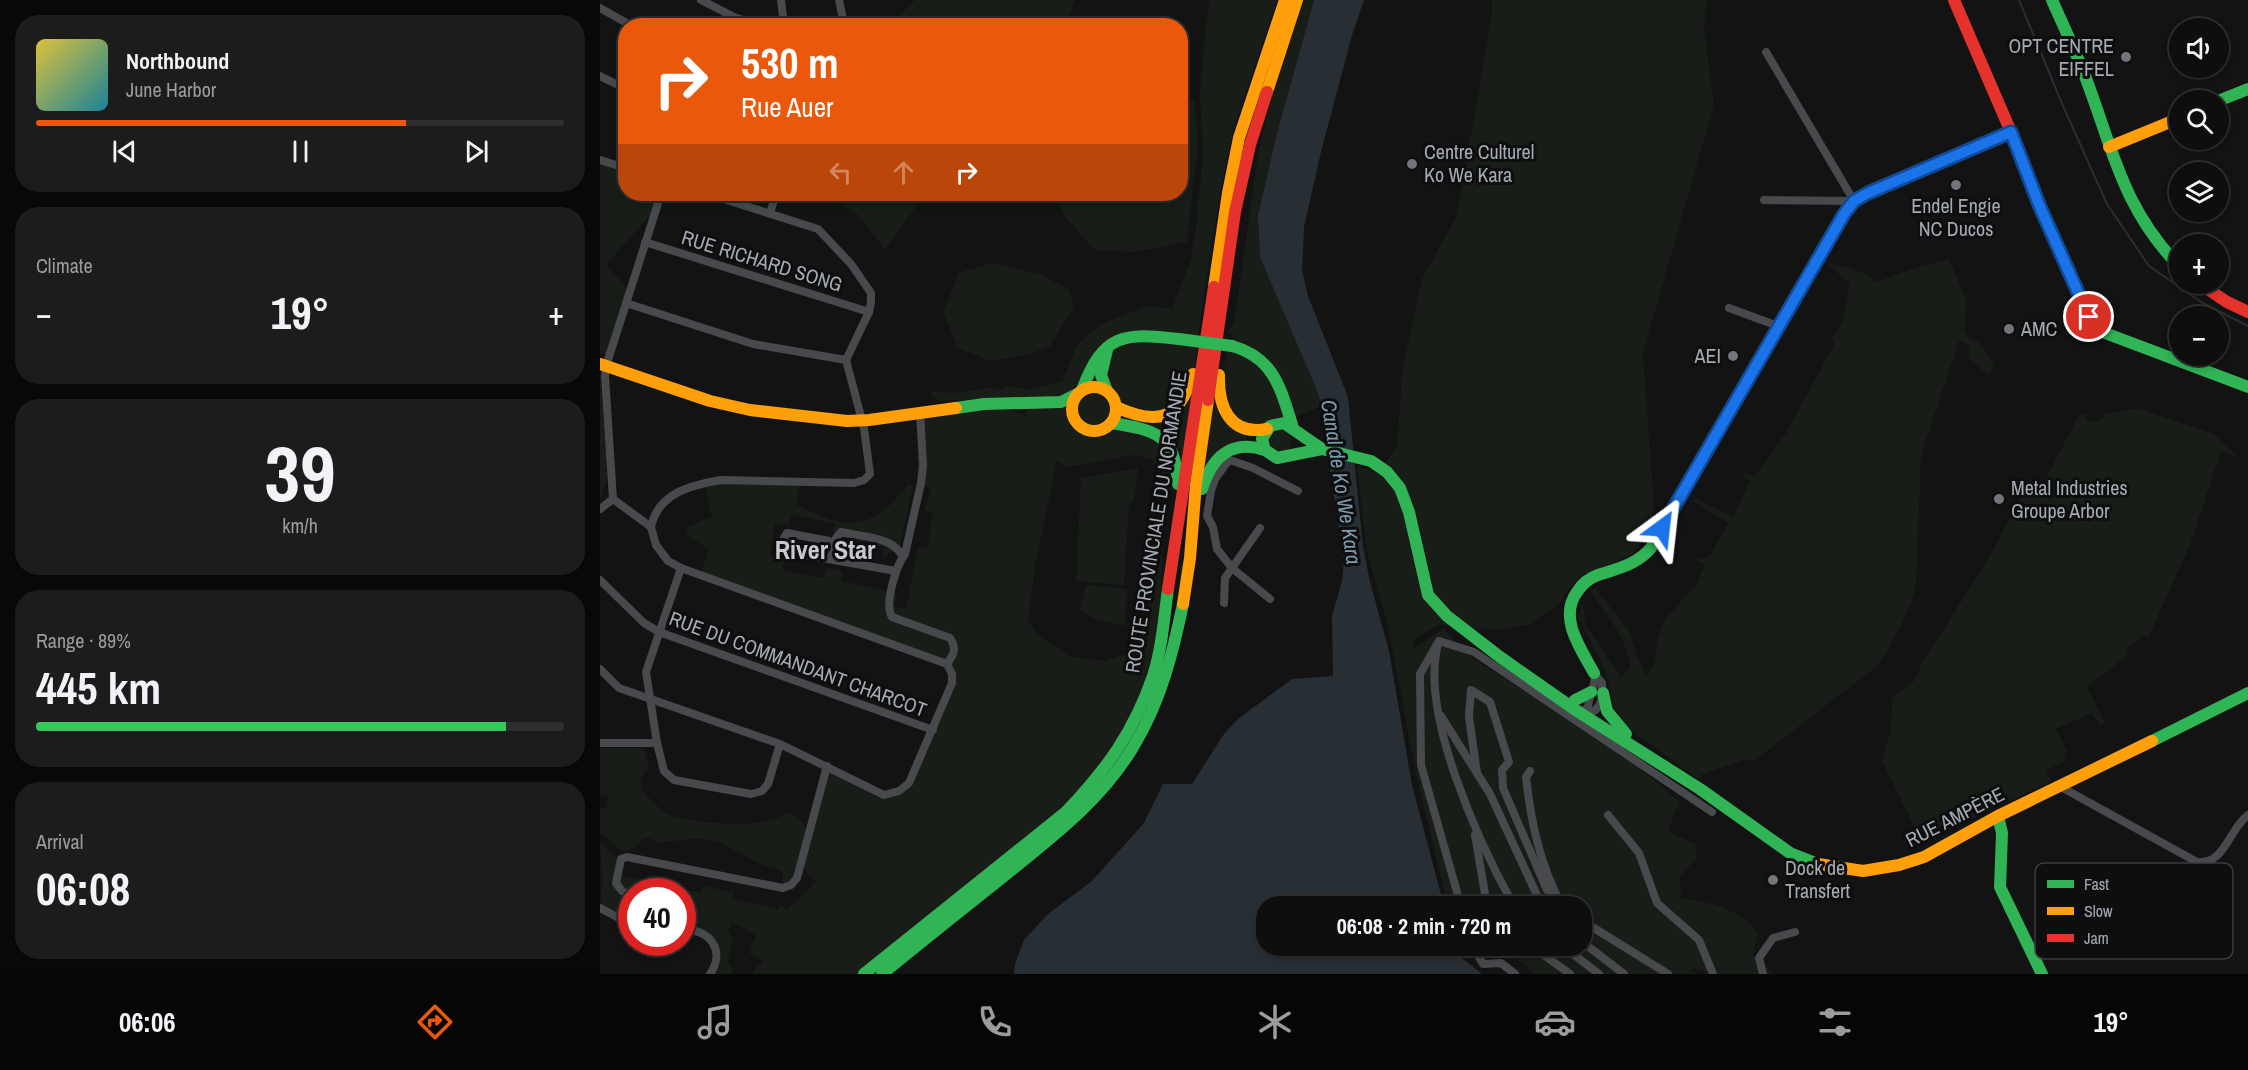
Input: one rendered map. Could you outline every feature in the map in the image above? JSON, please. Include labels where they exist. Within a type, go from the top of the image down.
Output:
[{"type":"main road","name":"ROUTE PROVINCIALE DU NORMANDIE","points":[[882,974],[1072,822],[1117,772],[1149,719],[1165,678],[1184,594],[1195,513],[1196,484],[1228,193],[1239,138],[1285,0]]},
{"type":"main road","name":"ROUTE PROVINCIALE DU NORMANDIE","points":[[864,974],[1066,812],[1108,765],[1126,739],[1153,676],[1159,652],[1178,524],[1235,212],[1250,146],[1297,0]]},
{"type":"main road","points":[[1954,0],[2011,132],[2040,207],[2089,317],[2105,333],[2248,387]]},
{"type":"main road","points":[[2052,0],[2084,76],[2127,195],[2144,227],[2169,258]]},
{"type":"main road","points":[[2229,97],[2248,89]]},
{"type":"main road","points":[[2109,147],[2169,122]]},
{"type":"main road","points":[[1594,673],[1568,618],[1569,605],[1575,593],[1585,581],[1592,577],[1631,566],[1641,560],[1651,548],[1778,326],[1854,201],[2011,132]]},
{"type":"main road","points":[[2215,294],[2248,312]]},
{"type":"main road","points":[[1116,407],[1149,420],[1165,416],[1178,409],[1189,389],[1214,324]]},
{"type":"main road","points":[[1214,324],[1221,350],[1218,389],[1224,409],[1232,420],[1240,427],[1252,431],[1284,423],[1325,450]]},
{"type":"main road","points":[[1107,349],[1103,358],[1101,375],[1116,407],[1111,423],[1102,429],[1090,431],[1078,424],[1071,406],[1096,359],[1107,349],[1125,336],[1142,334],[1232,346],[1248,350],[1262,359],[1274,374],[1294,430],[1297,447],[1291,455]]},
{"type":"main road","points":[[603,366],[710,401],[750,410],[847,421],[862,421],[984,404],[1061,402],[1095,387],[1107,391]]},
{"type":"main road","points":[[1265,450],[1262,439],[1280,416],[1282,392]]},
{"type":"main road","points":[[1031,404],[1073,416]]},
{"type":"main road","points":[[1111,423],[1140,427],[1159,434],[1172,448],[1178,473],[1178,524]]},
{"type":"main road","points":[[1195,513],[1211,465],[1226,458],[1238,446],[1253,444],[1277,458],[1309,450],[1325,450]]},
{"type":"main road","name":"RUE AMPÈRE","points":[[1325,450],[1371,462],[1387,472],[1400,488],[1409,512],[1428,595],[1447,616],[1528,677],[1681,777],[1790,853],[1810,862],[1850,871],[1875,871],[1924,857],[1998,816],[2248,693]]},
{"type":"main road","name":"RUE AMPÈRE","points":[[1462,628],[1575,699],[1671,766],[1681,777]]},
{"type":"main road","points":[[1575,699],[1597,693],[1607,711],[1626,735]]},
{"type":"main road","points":[[1998,816],[2001,831],[1998,874],[2000,887],[2042,974]]},
{"type":"street","points":[[701,0],[737,18]]},
{"type":"street","points":[[781,0],[783,18]]},
{"type":"street","points":[[839,0],[841,18]]},
{"type":"street","points":[[600,8],[618,18]]},
{"type":"street","points":[[1766,52],[1854,201]]},
{"type":"street","points":[[600,76],[618,85]]},
{"type":"street","points":[[600,160],[618,166]]},
{"type":"street","points":[[1764,200],[1854,201]]},
{"type":"street","points":[[651,527],[613,499],[603,366],[659,201]]},
{"type":"street","points":[[600,669],[619,688],[780,744],[827,765],[866,788],[884,795],[899,791],[909,783],[952,683],[952,674],[947,664],[681,568],[668,561],[656,545],[651,527],[660,505],[670,495],[704,482],[721,480],[854,483],[864,480],[870,474],[871,466],[862,421],[846,360],[869,312],[871,293],[833,242],[818,229],[731,201]]},
{"type":"street","points":[[770,213],[774,201]]},
{"type":"street","name":"RUE RICHARD SONG","points":[[645,242],[869,312]]},
{"type":"street","points":[[626,303],[753,344],[846,360]]},
{"type":"street","points":[[1729,308],[1778,326]]},
{"type":"street","points":[[920,413],[923,465],[921,483],[903,557],[896,571],[888,611],[891,617],[950,638],[955,646],[954,654],[947,664]]},
{"type":"street","points":[[1270,599],[1232,568],[1217,549],[1213,527],[1207,516],[1215,479],[1226,458],[1253,468],[1298,491]]},
{"type":"street","points":[[600,509],[613,499]]},
{"type":"street","points":[[1224,603],[1225,578],[1260,528]]},
{"type":"street","points":[[831,559],[836,538],[841,532],[892,543],[903,557]]},
{"type":"street","points":[[834,545],[829,541],[788,533],[782,547],[783,550],[825,559],[896,571]]},
{"type":"street","points":[[681,568],[646,672],[649,699],[664,771],[674,780],[751,794],[762,791],[768,784],[780,744]]},
{"type":"street","name":"RUE DU COMMANDANT CHARCOT","points":[[600,580],[644,623],[658,632],[933,730]]},
{"type":"street","points":[[1439,641],[1434,656],[1436,693],[1445,748],[1491,866],[1508,896]]},
{"type":"street","points":[[1439,641],[1474,652],[1712,812]]},
{"type":"street","points":[[1439,641],[1420,674],[1421,765],[1458,896]]},
{"type":"street","points":[[1590,711],[1601,703],[1597,693],[1602,683],[1594,673]]},
{"type":"street","points":[[1528,677],[1590,711],[1598,724]]},
{"type":"street","points":[[1477,773],[1469,717],[1471,690],[1490,702],[1509,762],[1502,770],[1503,788],[1547,890],[1555,893]]},
{"type":"street","points":[[1439,712],[1491,794],[1537,896]]},
{"type":"street","points":[[600,743],[657,743]]},
{"type":"street","points":[[618,886],[616,883],[621,859],[627,857],[783,888],[791,885],[797,878],[827,765]]},
{"type":"street","points":[[1530,771],[1526,777],[1533,829],[1540,856],[1557,896]]},
{"type":"street","points":[[2061,787],[2197,862],[2206,863],[2221,853],[2239,822],[2248,816]]},
{"type":"street","points":[[1608,815],[1639,853],[1657,903],[1699,940],[1713,974]]},
{"type":"street","points":[[1472,816],[1485,896]]},
{"type":"street","points":[[600,908],[618,918]]},
{"type":"street","points":[[1592,927],[1668,974]]},
{"type":"street","points":[[696,930],[710,937],[716,950],[717,964],[710,974]]},
{"type":"street","points":[[1763,974],[1759,958],[1773,938],[1795,932]]},
{"type":"street","points":[[1592,949],[1624,974]]},
{"type":"street","points":[[1479,956],[1483,964],[1501,963],[1515,974]]},
{"type":"street","points":[[1545,956],[1570,974]]},
{"type":"street","points":[[1575,956],[1599,974]]},
{"type":"shaded area","points":[[915,0],[1075,0],[1069,18],[896,18]]},
{"type":"shaded area","points":[[1210,0],[1277,0],[1233,131],[1221,187],[1201,313],[1184,465],[1165,477],[1159,652],[1153,676],[1093,785],[864,974],[753,974],[758,965],[764,962],[749,953],[753,949],[750,947],[757,936],[733,922],[728,930],[733,940],[728,964],[734,969],[731,974],[710,974],[717,964],[709,937],[696,934],[696,892],[701,893],[703,886],[734,892],[733,899],[779,909],[780,904],[787,910],[816,881],[801,867],[797,878],[783,888],[783,871],[758,863],[717,841],[696,838],[659,843],[648,838],[625,852],[624,849],[623,852],[600,832],[600,808],[606,809],[608,796],[600,795],[600,748],[640,748],[646,754],[649,768],[642,776],[641,788],[657,806],[672,816],[745,824],[767,821],[789,812],[803,822],[809,835],[827,766],[884,795],[909,783],[952,683],[947,664],[701,575],[708,549],[686,535],[687,527],[712,517],[704,482],[796,482],[799,489],[796,504],[830,519],[845,522],[858,522],[871,518],[895,500],[908,484],[913,486],[899,549],[882,557],[884,547],[846,538],[840,538],[838,548],[833,534],[835,524],[795,515],[791,516],[789,526],[775,523],[770,556],[784,559],[782,568],[785,571],[820,578],[824,577],[826,568],[843,571],[842,581],[897,593],[894,606],[906,609],[918,547],[927,549],[933,513],[924,510],[931,489],[921,483],[920,413],[1005,404],[1026,417],[1028,397],[940,401],[931,396],[930,391],[953,393],[993,387],[1002,389],[1006,386],[1029,389],[1062,382],[1077,345],[1101,324],[1147,306],[1172,309],[1191,259],[1195,236],[1203,154],[1200,95]],"holes":[[[1133,455],[1151,459],[1165,477],[1147,625],[1130,652],[1105,661],[1070,656],[1039,636],[1028,621],[1036,560],[1057,461],[1067,467]]]},
{"type":"shaded area","points":[[1300,0],[1314,0],[1277,133],[1258,216],[1260,257],[1318,393],[1320,407],[1247,432],[1246,441],[1202,477],[1213,401],[1232,339],[1232,333],[1227,332],[1234,325],[1259,147]]},
{"type":"shaded area","points":[[1492,0],[1707,0],[1704,30],[1714,105],[1643,354],[1653,492],[1653,526],[1632,555],[1581,575],[1556,606],[1531,624],[1502,630],[1439,625],[1415,638],[1413,649],[1444,628],[1463,652],[1622,753],[1680,802],[1669,832],[1695,844],[1697,857],[1680,877],[1681,898],[1723,907],[1749,923],[1758,932],[1753,954],[1774,974],[1708,974],[1708,972],[1692,968],[1691,972],[1700,974],[1535,974],[1514,956],[1592,956],[1592,917],[1594,913],[1592,913],[1592,896],[1446,896],[1416,774],[1388,626],[1367,552],[1357,466],[1378,474],[1397,447],[1402,373],[1422,279],[1457,215],[1492,14]]},
{"type":"shaded area","points":[[1188,97],[1195,101],[1198,144],[1187,242],[1135,252],[1095,250],[1064,216],[1057,201],[1188,201]]},
{"type":"shaded area","points":[[600,160],[618,166],[618,201],[658,201],[655,210],[608,262],[607,267],[630,291],[607,354],[600,354]]},
{"type":"shaded area","points":[[847,201],[920,201],[885,249],[857,214],[844,206]]},
{"type":"shaded area","points":[[1949,259],[1967,301],[1964,330],[1967,336],[1978,342],[1995,364],[1989,376],[1969,358],[1970,346],[1959,341],[1921,455],[1916,586],[1900,628],[1877,666],[1754,761],[1747,759],[1701,775],[1698,779],[1628,728],[1614,707],[1606,672],[1579,619],[1582,601],[1586,625],[1621,677],[1630,668],[1625,646],[1621,636],[1590,590],[1596,589],[1630,632],[1637,656],[1647,676],[1654,663],[1657,641],[1665,619],[1696,585],[1705,564],[1695,560],[1710,556],[1728,523],[1693,501],[1694,498],[1733,517],[1750,481],[1742,475],[1744,472],[1754,477],[1786,433],[1835,343],[1831,339],[1842,320],[1849,283],[1828,264],[1854,269],[1876,282]]},
{"type":"shaded area","points":[[992,263],[1043,275],[1069,290],[1074,307],[1049,347],[1025,355],[991,361],[957,348],[944,312],[958,273]]},
{"type":"shaded area","points":[[600,373],[608,476],[600,501]]},
{"type":"shaded area","points":[[2138,408],[2214,434],[2241,459],[2221,451],[2190,545],[2148,638],[2143,635],[2126,650],[2127,656],[2087,686],[2105,724],[2100,724],[2091,714],[2056,729],[2067,750],[2064,761],[2046,771],[2051,781],[1927,841],[1915,828],[1882,761],[1891,730],[1892,698],[1914,681],[1923,661],[1986,563],[2029,482],[2035,481],[2043,484],[2079,415],[2087,414],[2085,419],[2093,422],[2100,420],[2106,414]]},
{"type":"shaded area","points":[[1281,430],[1289,433],[1292,441],[1289,449],[1281,452],[1273,449],[1270,441],[1273,433]]},
{"type":"shaded area","points":[[1138,468],[1134,501],[1129,504],[1124,585],[1076,581],[1081,478]]},
{"type":"shaded area","points":[[1086,585],[1127,589],[1125,626],[1094,619],[1080,610]]},
{"type":"shaded area","points":[[600,842],[618,859],[618,874],[633,878],[618,878],[618,918],[600,908],[602,883]]},
{"type":"water","name":"Canal de Ko We Kara","points":[[1314,0],[1364,0],[1352,35],[1321,152],[1304,227],[1302,270],[1308,296],[1348,397],[1363,547],[1389,651],[1412,785],[1441,896],[1256,896],[1256,956],[1459,956],[1482,974],[1014,974],[1015,964],[1024,940],[1048,914],[1092,881],[1144,823],[1163,784],[1192,784],[1224,734],[1239,718],[1292,679],[1333,676],[1332,616],[1342,581],[1344,560],[1330,471],[1328,439],[1318,393],[1260,257],[1258,216],[1277,133]]},
{"type":"waterway","points":[[2019,0],[2107,204],[2149,266],[2201,302],[2248,326]]},
{"type":"traffic: fast","points":[[2052,0],[2081,66],[2121,177],[2145,223],[2169,255]]},
{"type":"traffic: fast","points":[[2229,97],[2248,89]]},
{"type":"traffic: fast","points":[[1594,673],[1573,633],[1570,612],[1577,592],[1592,578],[1633,562],[1651,548],[1845,213]]},
{"type":"traffic: fast","points":[[2047,222],[2089,317],[2105,333],[2248,387]]},
{"type":"traffic: fast","points":[[1082,390],[1098,357],[1107,347],[1117,341],[1143,336],[1179,339]]},
{"type":"traffic: fast","points":[[1179,339],[1232,346]]},
{"type":"traffic: fast","points":[[1232,346],[1246,351],[1267,367],[1280,389],[1293,428]]},
{"type":"traffic: fast","points":[[1107,350],[1101,375],[1107,391]]},
{"type":"traffic: fast","points":[[956,408],[984,404],[1061,402],[1077,394]]},
{"type":"traffic: fast","points":[[1111,423],[1140,428],[1160,437],[1173,454],[1178,484]]},
{"type":"traffic: fast","points":[[1322,449],[1277,458],[1265,450],[1262,439],[1270,426],[1284,423],[1322,449],[1371,461],[1387,472],[1400,488],[1409,512],[1428,595],[1447,616],[1500,657],[1577,711],[1700,789],[1790,853],[1818,864]]},
{"type":"traffic: fast","points":[[1202,489],[1211,468],[1224,453],[1242,447],[1265,450]]},
{"type":"traffic: fast","points":[[864,974],[1066,812],[1094,781],[1128,733],[1153,676],[1159,655],[1168,589]]},
{"type":"traffic: fast","points":[[882,974],[1075,817],[1108,782],[1136,742],[1159,693],[1183,604]]},
{"type":"traffic: fast","points":[[1575,700],[1591,692]]},
{"type":"traffic: fast","points":[[1603,693],[1607,711],[1626,734]]},
{"type":"traffic: fast","points":[[2152,741],[2248,693]]},
{"type":"traffic: fast","points":[[1998,816],[2002,833],[2000,887],[2042,974]]},
{"type":"traffic: slow","points":[[1214,287],[1239,138],[1285,0]]},
{"type":"traffic: slow","points":[[1267,92],[1297,0]]},
{"type":"traffic: slow","points":[[2109,147],[2169,122]]},
{"type":"traffic: slow","points":[[1845,213],[1854,201],[1868,193],[2011,132]]},
{"type":"traffic: slow","points":[[600,364],[710,401],[750,410],[847,421],[956,408]]},
{"type":"traffic: slow","points":[[1116,407],[1144,416],[1165,415],[1174,410],[1181,401],[1193,374]]},
{"type":"traffic: slow","points":[[1219,375],[1221,398],[1229,417],[1244,428],[1267,429]]},
{"type":"traffic: slow","points":[[1094,387],[1110,393],[1116,409],[1110,425],[1094,431],[1078,425],[1072,409],[1078,393],[1094,387]]},
{"type":"traffic: slow","points":[[1183,604],[1208,400]]},
{"type":"traffic: slow","points":[[1818,864],[1863,871],[1899,865],[1924,857],[1998,816],[2152,741]]},
{"type":"traffic: jam","points":[[1954,0],[2047,222]]},
{"type":"traffic: jam","points":[[1208,400],[1235,212],[1250,145],[1267,92]]},
{"type":"traffic: jam","points":[[1168,589],[1214,287]]},
{"type":"traffic: jam","points":[[2215,294],[2248,312]]},
{"type":"place","name":"OPT CENTRE EIFFEL","points":[[2126,57]]},
{"type":"place","name":"Centre Culturel Ko We Kara","points":[[1412,164]]},
{"type":"place","name":"Endel Engie NC Ducos","points":[[1956,185]]},
{"type":"place","name":"AMC","points":[[2009,329]]},
{"type":"place","name":"AEI","points":[[1733,356]]},
{"type":"place","name":"Metal Industries Groupe Arbor","points":[[1999,499]]},
{"type":"place","name":"Dock de Transfert","points":[[1773,880]]},
{"type":"district","name":"River Star","points":[[825,550]]},
{"type":"route","points":[[1662,528],[1844,214],[1854,201],[1868,193],[2011,132],[2040,207],[2089,317]]}]
